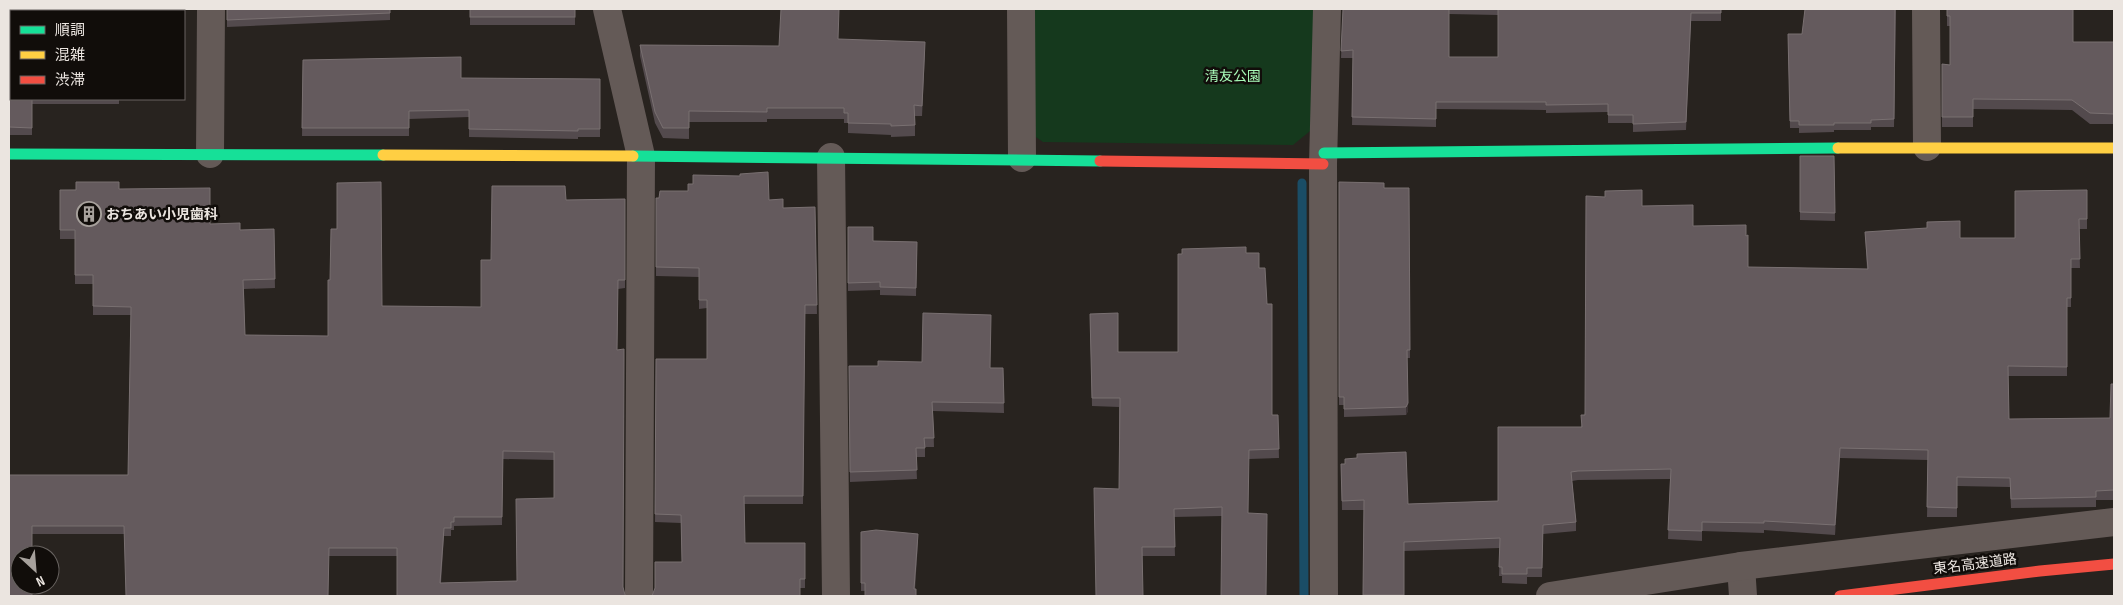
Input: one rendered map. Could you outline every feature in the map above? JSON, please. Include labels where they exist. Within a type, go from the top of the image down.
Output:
[{"type":"main road","points":[[9,154],[1324,158],[1927,147],[2114,148]]},
{"type":"main road","name":"東名高速道路","points":[[1840,596],[2040,571],[2114,564]]},
{"type":"street","points":[[210,154],[211,9]]},
{"type":"street","points":[[607,9],[641,156],[639,596]]},
{"type":"street","points":[[1021,9],[1022,158]]},
{"type":"street","points":[[1324,596],[1324,158],[1327,9]]},
{"type":"street","points":[[1926,9],[1927,147]]},
{"type":"street","points":[[831,157],[836,596]]},
{"type":"street","points":[[1550,596],[1742,566],[2114,522]]},
{"type":"street","points":[[1742,566],[1743,596]]},
{"type":"green space","name":"清友公園","points":[[1031,9],[1315,9],[1315,127],[1293,145],[1043,142],[1030,133]]},
{"type":"building","points":[[9,9],[65,9],[10,10],[10,100],[32,100],[32,128],[9,127]]},
{"type":"building","points":[[227,9],[390,9],[390,13],[227,20]]},
{"type":"building","points":[[470,9],[575,9],[575,17],[470,17]]},
{"type":"building","points":[[781,9],[839,9],[838,39],[925,42],[922,106],[914,105],[915,125],[891,126],[891,124],[848,123],[848,113],[844,113],[844,108],[767,108],[767,112],[689,111],[689,128],[663,128],[655,112],[640,45],[779,46]]},
{"type":"building","points":[[1343,9],[1449,9],[1449,57],[1498,57],[1498,9],[1721,9],[1721,13],[1691,13],[1686,122],[1633,124],[1633,115],[1608,115],[1608,104],[1546,105],[1546,102],[1436,102],[1436,119],[1352,117],[1353,50],[1341,51]]},
{"type":"building","points":[[1805,9],[1895,9],[1894,119],[1871,120],[1871,123],[1834,123],[1834,125],[1799,125],[1799,121],[1790,121],[1788,34],[1802,34]]},
{"type":"building","points":[[1947,9],[2073,9],[2073,42],[2114,42],[2114,114],[2090,113],[2072,100],[1973,99],[1973,117],[1942,117],[1942,64],[1950,65],[1950,16],[1947,16]]},
{"type":"building","points":[[461,57],[461,78],[600,79],[600,129],[578,129],[578,131],[469,129],[469,110],[409,111],[409,128],[302,128],[303,60]]},
{"type":"building","points":[[1800,156],[1834,156],[1835,213],[1800,212]]},
{"type":"building","points":[[768,172],[769,200],[783,199],[783,208],[815,207],[817,305],[805,305],[803,496],[744,496],[745,543],[805,543],[805,579],[800,579],[800,596],[652,596],[655,588],[655,562],[682,562],[681,515],[655,514],[656,359],[707,359],[707,300],[699,300],[699,268],[656,267],[656,198],[659,198],[660,191],[688,191],[688,184],[693,184],[693,175],[740,176],[740,174]]},
{"type":"building","points":[[76,182],[119,182],[119,189],[210,188],[210,224],[240,223],[240,230],[274,229],[275,279],[243,280],[245,335],[328,336],[328,280],[330,280],[331,229],[337,229],[337,183],[381,182],[382,306],[481,307],[481,260],[491,260],[492,186],[565,186],[566,200],[625,199],[625,280],[618,280],[617,350],[624,349],[623,587],[627,596],[397,596],[397,548],[329,548],[328,596],[126,596],[124,526],[32,526],[32,545],[10,545],[10,595],[32,596],[9,596],[9,475],[128,475],[131,307],[93,306],[93,275],[75,275],[75,230],[60,230],[60,190],[76,190]],"holes":[[[503,451],[554,452],[554,498],[516,499],[517,581],[440,583],[444,528],[451,528],[451,522],[454,522],[454,517],[502,517]]]},
{"type":"building","points":[[1339,182],[1384,183],[1384,188],[1409,188],[1410,350],[1407,350],[1408,403],[1406,407],[1344,409],[1344,397],[1339,397]]},
{"type":"building","points":[[1642,190],[1642,206],[1693,205],[1693,226],[1746,225],[1746,236],[1748,235],[1748,267],[1868,269],[1865,232],[1927,228],[1927,222],[1960,221],[1960,238],[2015,238],[2015,191],[2087,190],[2087,219],[2079,219],[2080,259],[2071,259],[2071,298],[2067,298],[2067,367],[2008,366],[2009,419],[2110,418],[2111,384],[2114,384],[2114,490],[2096,491],[2096,497],[2011,499],[2010,478],[1957,477],[1957,508],[1927,507],[1928,450],[1840,448],[1835,525],[1764,521],[1764,523],[1702,522],[1702,531],[1668,530],[1671,469],[1578,471],[1571,472],[1576,522],[1543,525],[1542,568],[1527,568],[1527,574],[1502,574],[1502,567],[1499,567],[1500,538],[1404,542],[1404,595],[1363,595],[1364,500],[1342,501],[1341,464],[1345,464],[1345,459],[1357,458],[1357,454],[1406,452],[1408,504],[1498,501],[1498,427],[1582,427],[1581,415],[1585,415],[1586,196],[1605,197],[1605,191]]},
{"type":"building","points":[[848,227],[873,227],[873,241],[917,242],[916,288],[880,287],[880,282],[848,283]]},
{"type":"building","points":[[1246,247],[1246,253],[1259,253],[1259,268],[1265,268],[1267,304],[1272,304],[1272,415],[1278,415],[1279,449],[1249,450],[1248,513],[1267,514],[1266,596],[1221,596],[1222,507],[1174,509],[1175,547],[1142,547],[1143,596],[1096,596],[1094,488],[1119,489],[1120,398],[1092,398],[1090,314],[1118,313],[1118,352],[1178,352],[1178,254],[1182,254],[1182,249]]},
{"type":"building","points":[[923,313],[991,315],[990,368],[1003,368],[1004,403],[932,402],[934,438],[924,438],[925,448],[916,448],[917,470],[850,472],[849,366],[878,366],[878,361],[922,362]]},
{"type":"building","points":[[876,530],[918,534],[914,589],[916,589],[916,596],[865,596],[865,583],[861,583],[861,532]]},
{"type":"waterway","points":[[1302,183],[1304,596]]},
{"type":"traffic: fast","points":[[1324,153],[1838,148]]},
{"type":"traffic: fast","points":[[9,154],[383,155]]},
{"type":"traffic: fast","points":[[633,156],[1100,161]]},
{"type":"traffic: slow","points":[[1838,148],[2114,148]]},
{"type":"traffic: slow","points":[[383,155],[633,156]]},
{"type":"traffic: jam","points":[[1100,161],[1323,164]]},
{"type":"traffic: jam","points":[[1840,596],[2040,571],[2114,564]]},
{"type":"place","name":"おちあい小児歯科","points":[[89,214]]}]
